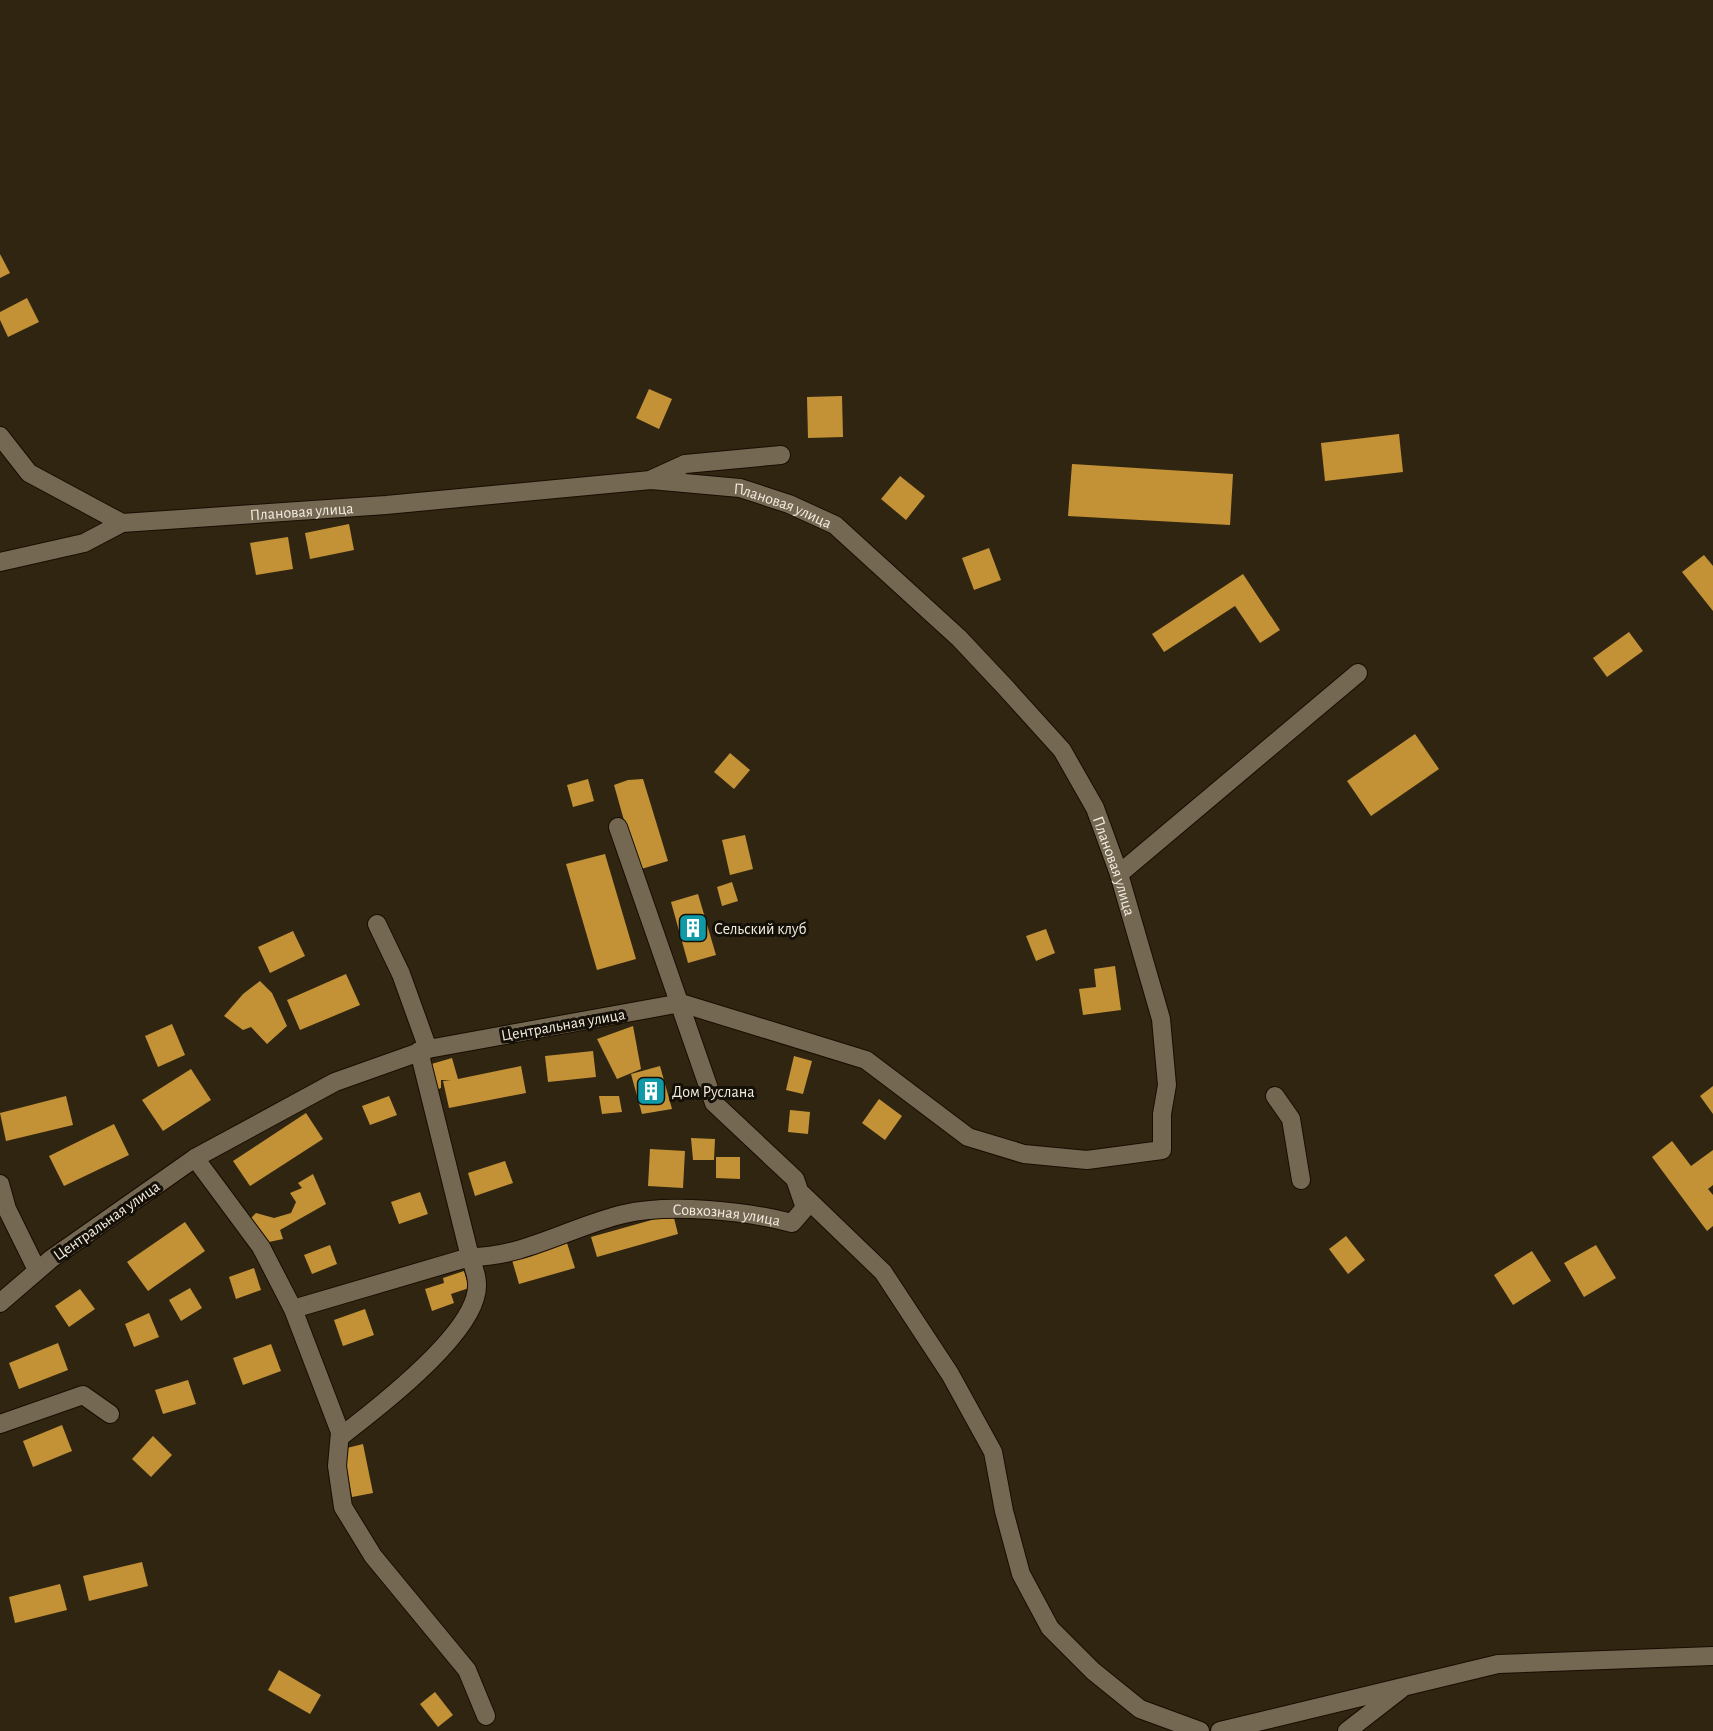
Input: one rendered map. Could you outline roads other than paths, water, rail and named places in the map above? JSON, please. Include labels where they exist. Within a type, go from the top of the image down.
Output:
[{"type":"street","points":[[0,436],[29,473],[122,523]]},
{"type":"street","points":[[651,480],[685,464],[781,455]]},
{"type":"street","name":"Плановая улица","points":[[0,562],[84,543],[122,523],[386,505],[651,480],[740,488],[789,504],[835,525],[959,638],[1062,750],[1095,808],[1119,874],[1161,1020],[1167,1084],[1162,1114],[1162,1150]]},
{"type":"street","points":[[1119,874],[1358,673]]},
{"type":"street","points":[[618,827],[714,1103],[795,1179],[800,1193],[883,1272],[950,1374],[993,1452],[1004,1511],[1021,1574],[1050,1628],[1094,1671],[1140,1709],[1200,1731]]},
{"type":"street","points":[[340,1437],[444,1347],[475,1299],[478,1280],[470,1257],[423,1050],[401,974],[376,924]]},
{"type":"street","name":"Центральная улица","points":[[0,1302],[38,1270],[195,1158],[335,1082],[423,1050],[681,1003],[866,1060],[968,1137],[1024,1154],[1087,1160],[1162,1150]]},
{"type":"street","points":[[1275,1096],[1291,1119],[1301,1180]]},
{"type":"street","points":[[195,1158],[261,1247],[293,1309],[340,1437],[337,1467],[343,1507],[373,1556],[467,1670],[486,1716]]},
{"type":"street","points":[[0,1184],[7,1209],[38,1270]]},
{"type":"street","name":"Совхозная улица","points":[[293,1309],[470,1257],[490,1257],[554,1239],[622,1214],[659,1207],[767,1216],[792,1223],[805,1209],[800,1193]]},
{"type":"street","points":[[0,1424],[83,1395],[110,1414]]},
{"type":"street","points":[[1220,1731],[1498,1664],[1713,1656]]},
{"type":"street","points":[[1347,1731],[1404,1687]]},
{"type":"place","name":"Сельский клуб","points":[[693,928]]},
{"type":"place","name":"Дом Руслана","points":[[651,1091]]}]
